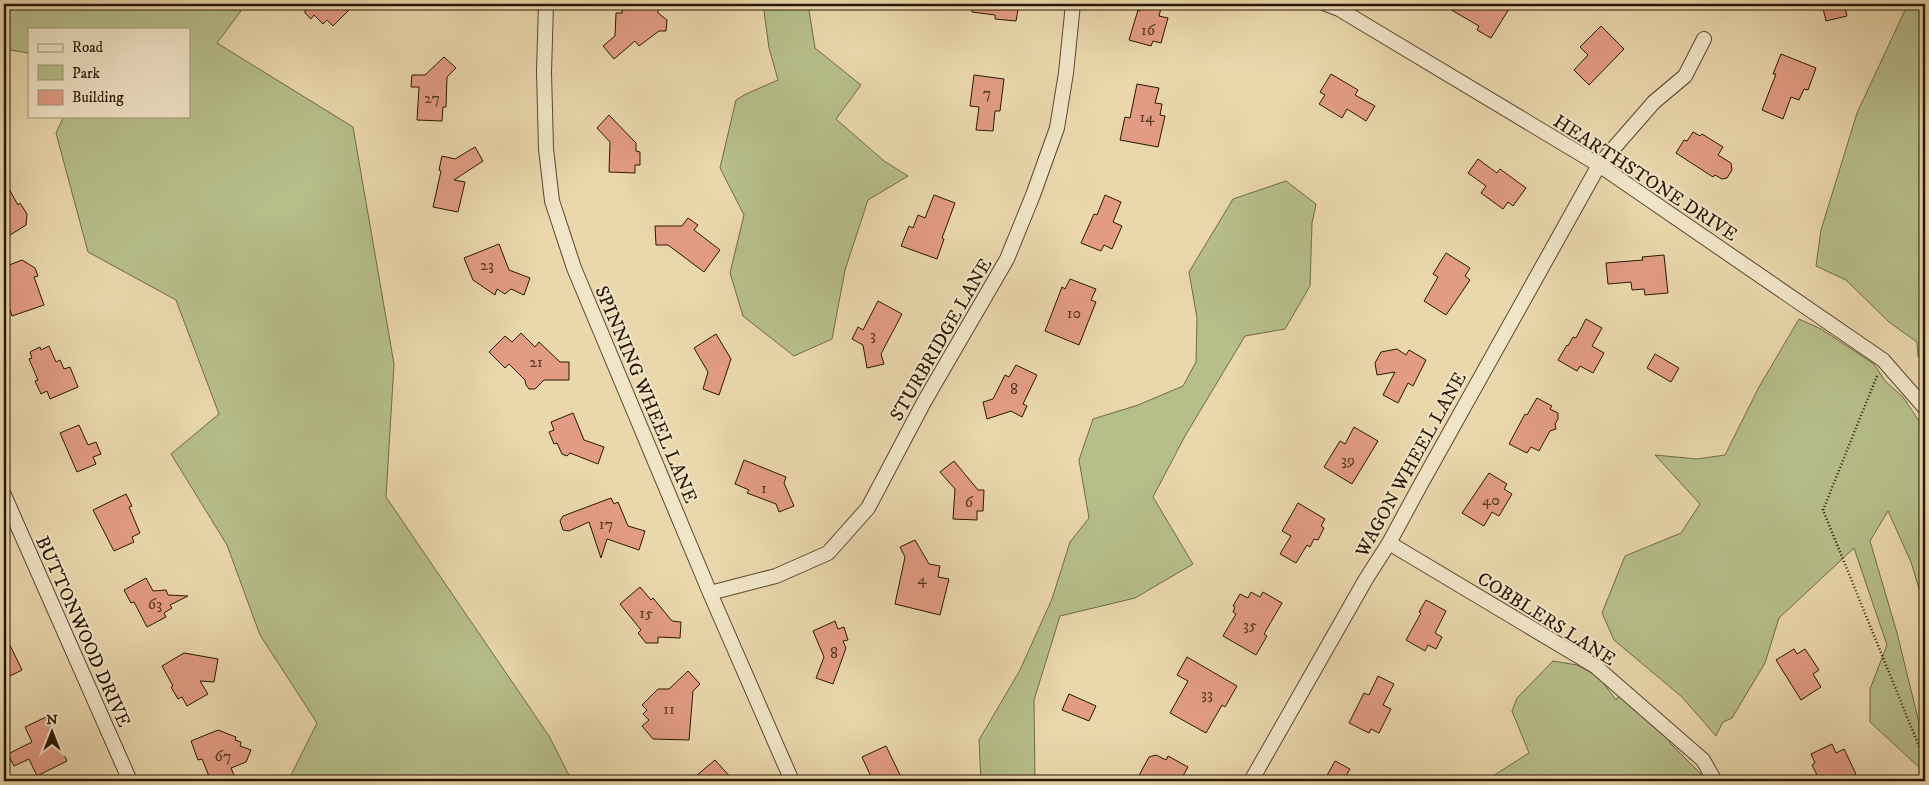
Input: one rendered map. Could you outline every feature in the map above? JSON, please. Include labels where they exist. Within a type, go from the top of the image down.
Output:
[{"type":"street","name":"SPINNING WHEEL LANE","points":[[546,4],[544,72],[546,149],[552,202],[574,268],[710,593],[792,781]]},
{"type":"street","name":"STURBRIDGE LANE","points":[[710,593],[776,576],[828,553],[868,508],[924,402],[1007,259],[1057,128],[1066,74],[1073,4]]},
{"type":"street","name":"HEARTHSTONE DRIVE","points":[[1326,4],[1599,165],[1883,360],[1925,408]]},
{"type":"street","name":"WAGON WHEEL LANE","points":[[1251,781],[1366,579],[1390,543],[1599,165],[1654,102],[1685,76],[1704,39]]},
{"type":"street","name":"BUTTONWOOD DRIVE","points":[[4,495],[130,781]]},
{"type":"street","name":"COBBLERS LANE","points":[[1390,543],[1595,666],[1703,760],[1716,781]]},
{"type":"path","points":[[1883,360],[1823,510],[1925,761]]},
{"type":"green space","points":[[4,4],[229,4],[241,11],[217,43],[353,127],[394,364],[386,497],[549,736],[572,781],[288,781],[317,723],[260,635],[227,545],[171,454],[219,414],[176,300],[88,252],[56,133],[63,118],[190,118],[190,28],[28,28],[28,53],[4,49]]},
{"type":"green space","points":[[763,4],[808,4],[815,48],[861,85],[836,119],[884,161],[908,176],[868,200],[845,270],[832,339],[794,356],[743,316],[730,273],[744,215],[720,168],[736,100],[778,80],[769,48]]},
{"type":"green space","points":[[1907,6],[1925,12],[1925,368],[1918,356],[1917,342],[1889,322],[1846,280],[1816,266],[1821,230],[1857,113]]},
{"type":"green space","points":[[1286,181],[1316,204],[1312,223],[1310,286],[1285,329],[1245,336],[1185,436],[1153,497],[1193,564],[1135,598],[1060,616],[1034,700],[1035,781],[981,781],[979,740],[1020,670],[1052,599],[1070,542],[1089,518],[1079,460],[1093,419],[1138,405],[1183,386],[1196,362],[1197,318],[1189,272],[1233,199]]},
{"type":"green space","points":[[1799,319],[1821,329],[1874,364],[1885,381],[1903,397],[1925,430],[1925,609],[1911,562],[1888,511],[1870,541],[1897,633],[1925,747],[1925,781],[1922,770],[1870,722],[1870,689],[1887,645],[1854,548],[1779,618],[1765,663],[1732,718],[1723,722],[1716,736],[1682,697],[1614,640],[1602,613],[1625,556],[1681,533],[1700,504],[1655,455],[1697,459],[1725,455],[1759,387]]},
{"type":"green space","points":[[1553,661],[1577,665],[1599,677],[1616,700],[1620,694],[1653,726],[1655,722],[1669,737],[1670,743],[1701,774],[1698,781],[1485,781],[1529,753],[1512,711],[1517,698]]},
{"type":"building","points":[[303,4],[355,4],[333,26],[327,20],[323,24],[314,15],[311,19],[305,13],[305,6]]},
{"type":"building","points":[[622,4],[658,5],[658,13],[667,20],[666,31],[659,31],[639,46],[635,41],[614,59],[603,46],[615,36],[616,13],[622,13]]},
{"type":"building","points":[[973,4],[1019,4],[1016,21],[995,19],[995,15],[972,12]]},
{"type":"building","points":[[1142,4],[1162,4],[1159,16],[1168,18],[1161,43],[1153,41],[1151,46],[1129,40],[1138,10],[1140,11]]},
{"type":"building","points":[[1441,4],[1512,4],[1491,38],[1477,30],[1479,26]]},
{"type":"building","points":[[1822,4],[1844,4],[1847,16],[1826,21]]},
{"type":"building","points":[[1601,26],[1624,49],[1589,85],[1574,70],[1588,55],[1580,47]]},
{"type":"building","points":[[1781,54],[1816,68],[1808,90],[1804,89],[1799,100],[1791,97],[1783,119],[1762,110],[1776,74],[1773,74]]},
{"type":"building","points":[[444,57],[456,68],[447,77],[446,107],[443,107],[442,121],[417,120],[419,87],[411,87],[412,75],[425,75]]},
{"type":"building","points":[[1331,74],[1358,90],[1355,95],[1375,106],[1366,121],[1347,109],[1342,118],[1319,104],[1325,95],[1320,92]]},
{"type":"building","points":[[974,75],[1004,79],[1000,111],[995,111],[993,131],[976,130],[979,107],[970,106]]},
{"type":"building","points":[[1137,84],[1159,88],[1155,103],[1162,104],[1160,115],[1165,116],[1158,147],[1120,140],[1125,117],[1130,118]]},
{"type":"building","points":[[609,115],[636,143],[636,151],[640,152],[640,165],[635,165],[635,173],[609,172],[610,142],[597,128]]},
{"type":"building","points":[[1693,132],[1700,136],[1702,134],[1723,147],[1718,155],[1731,163],[1732,170],[1727,178],[1722,179],[1715,175],[1713,177],[1676,153],[1684,140],[1687,141]]},
{"type":"building","points":[[475,147],[483,161],[454,180],[465,182],[458,212],[433,207],[441,171],[439,170],[442,156],[455,159]]},
{"type":"building","points":[[1478,159],[1497,173],[1500,169],[1526,188],[1513,206],[1508,202],[1503,209],[1481,193],[1486,186],[1468,173]]},
{"type":"building","points":[[4,180],[18,205],[20,203],[27,214],[26,225],[10,235],[4,224]]},
{"type":"building","points":[[934,195],[955,203],[942,238],[944,239],[937,259],[901,246],[909,226],[913,228],[918,215],[925,218]]},
{"type":"building","points":[[1105,195],[1121,202],[1113,222],[1122,226],[1112,249],[1104,245],[1101,251],[1081,243],[1094,214],[1097,215]]},
{"type":"building","points":[[688,218],[698,225],[694,230],[720,250],[704,272],[668,245],[656,245],[655,226],[682,226]]},
{"type":"building","points":[[499,244],[509,270],[530,278],[524,295],[511,289],[505,294],[497,289],[495,295],[473,280],[464,258]]},
{"type":"building","points":[[1446,253],[1470,268],[1465,276],[1470,280],[1446,315],[1424,301],[1438,277],[1433,274]]},
{"type":"building","points":[[1664,255],[1668,293],[1645,295],[1644,289],[1632,290],[1631,282],[1608,284],[1606,263],[1643,260],[1642,257]]},
{"type":"building","points":[[22,260],[35,268],[38,276],[34,277],[44,305],[12,316],[4,292],[4,267]]},
{"type":"building","points":[[1070,279],[1096,289],[1091,300],[1096,302],[1079,345],[1045,331],[1062,287],[1065,289]]},
{"type":"building","points":[[878,301],[902,314],[881,354],[884,364],[867,368],[863,345],[852,339],[858,327],[863,330]]},
{"type":"building","points":[[1586,319],[1602,328],[1592,346],[1604,353],[1593,373],[1580,366],[1577,371],[1558,360],[1573,337],[1576,338]]},
{"type":"building","points":[[521,333],[535,347],[539,342],[560,362],[569,362],[569,380],[544,380],[535,389],[529,389],[525,380],[509,364],[505,368],[489,352],[505,336],[512,342]]},
{"type":"building","points":[[716,334],[731,359],[719,395],[703,389],[708,372],[694,348]]},
{"type":"building","points":[[49,346],[56,362],[60,360],[64,369],[70,367],[78,387],[50,399],[47,391],[41,394],[35,381],[38,380],[29,359],[32,358],[30,352],[40,347],[41,350]]},
{"type":"building","points":[[1397,349],[1406,355],[1409,350],[1426,360],[1413,386],[1408,383],[1398,403],[1383,395],[1395,372],[1377,375],[1375,363],[1381,352]]},
{"type":"building","points":[[1655,354],[1679,368],[1671,382],[1647,368]]},
{"type":"building","points":[[1016,365],[1037,375],[1023,404],[1027,406],[1022,417],[1011,411],[987,419],[983,402],[993,399],[1005,375],[1009,377]]},
{"type":"building","points":[[1537,398],[1552,406],[1550,409],[1558,413],[1558,419],[1555,424],[1556,429],[1550,431],[1539,451],[1531,447],[1527,453],[1509,444],[1525,414],[1527,415]]},
{"type":"building","points":[[573,413],[584,440],[604,447],[598,464],[570,453],[567,456],[562,454],[557,443],[554,444],[549,432],[554,430],[551,422]]},
{"type":"building","points":[[79,425],[88,445],[96,442],[101,454],[93,457],[96,464],[77,472],[60,433]]},
{"type":"building","points":[[1354,427],[1378,441],[1352,484],[1324,467],[1340,441],[1345,444]]},
{"type":"building","points":[[744,460],[786,477],[784,483],[794,506],[779,512],[776,504],[747,493],[749,490],[735,484]]},
{"type":"building","points":[[954,461],[978,490],[984,490],[983,511],[977,511],[977,520],[953,519],[955,489],[940,472]]},
{"type":"building","points":[[1489,473],[1507,484],[1504,489],[1512,494],[1499,516],[1492,512],[1484,526],[1462,513]]},
{"type":"building","points":[[126,494],[132,506],[129,507],[140,533],[132,537],[134,542],[114,551],[93,510]]},
{"type":"building","points":[[611,498],[614,504],[618,502],[628,526],[645,531],[639,550],[607,539],[601,558],[589,522],[569,531],[563,530],[560,521],[563,516]]},
{"type":"building","points":[[1298,503],[1325,519],[1321,526],[1324,528],[1318,540],[1314,539],[1310,547],[1307,545],[1296,563],[1280,554],[1291,536],[1282,531]]},
{"type":"building","points":[[915,540],[929,564],[940,566],[938,577],[949,579],[940,615],[895,604],[905,557],[900,547]]},
{"type":"building","points":[[146,578],[153,591],[166,590],[168,595],[188,596],[170,605],[172,608],[164,613],[166,617],[147,627],[134,602],[131,603],[124,590]]},
{"type":"building","points":[[640,587],[651,600],[653,598],[672,621],[681,622],[680,638],[658,637],[658,643],[646,643],[638,633],[641,630],[620,604]]},
{"type":"building","points":[[1251,592],[1260,597],[1263,592],[1282,603],[1264,634],[1267,636],[1256,655],[1223,636],[1236,614],[1233,612],[1235,607],[1233,606],[1240,594],[1248,598]]},
{"type":"building","points":[[1426,600],[1446,611],[1435,633],[1442,637],[1436,649],[1428,645],[1425,651],[1406,640]]},
{"type":"building","points":[[835,621],[838,629],[844,627],[848,640],[843,641],[846,648],[833,684],[816,678],[824,657],[813,631]]},
{"type":"building","points":[[4,633],[22,670],[4,679]]},
{"type":"building","points":[[1794,649],[1797,654],[1805,649],[1819,670],[1813,674],[1821,687],[1801,700],[1776,660]]},
{"type":"building","points":[[184,653],[218,659],[214,682],[200,681],[208,694],[187,706],[182,697],[178,699],[162,666]]},
{"type":"building","points":[[1187,657],[1237,686],[1225,707],[1222,705],[1206,733],[1170,713],[1188,681],[1177,675]]},
{"type":"building","points":[[688,671],[700,684],[693,691],[689,740],[653,739],[642,726],[649,720],[643,714],[647,710],[642,705],[658,689],[669,689]]},
{"type":"building","points":[[1378,676],[1394,684],[1383,705],[1391,709],[1379,733],[1371,729],[1369,733],[1349,723],[1364,693],[1369,695]]},
{"type":"building","points":[[1069,694],[1096,706],[1089,721],[1062,710]]},
{"type":"building","points":[[46,717],[67,761],[37,776],[29,759],[14,766],[8,754],[32,742],[25,727]]},
{"type":"building","points":[[218,730],[236,737],[235,740],[241,742],[240,746],[251,750],[246,762],[231,768],[234,775],[218,781],[211,781],[202,759],[198,760],[191,741]]},
{"type":"building","points":[[1832,744],[1836,753],[1844,749],[1856,774],[1850,777],[1852,781],[1824,781],[1821,776],[1818,777],[1812,765],[1815,763],[1811,754]]},
{"type":"building","points":[[886,746],[903,781],[873,781],[862,757]]},
{"type":"building","points":[[1156,755],[1166,760],[1168,756],[1188,767],[1180,781],[1136,781],[1149,757]]},
{"type":"building","points":[[715,760],[734,781],[690,781]]},
{"type":"building","points":[[1335,761],[1350,769],[1343,781],[1324,781]]}]
